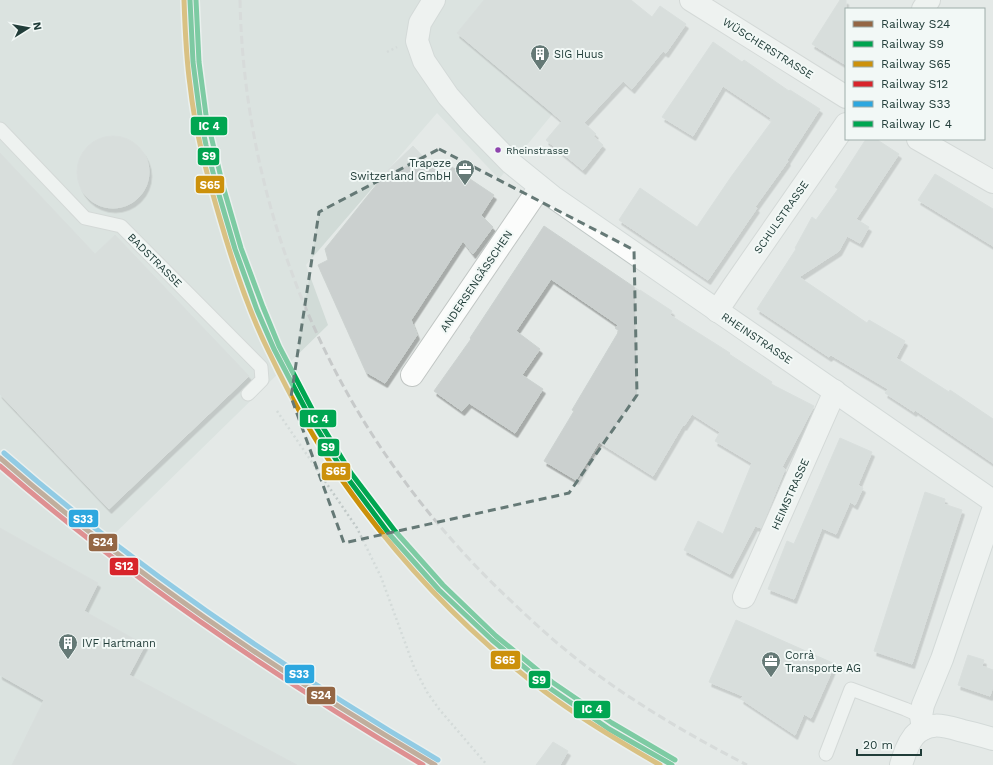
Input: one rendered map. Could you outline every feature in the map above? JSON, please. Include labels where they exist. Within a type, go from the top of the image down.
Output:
[{"type":"street","name":"RHEINSTRASSE","points":[[434,0],[420,23],[417,41],[424,61],[448,96],[511,163],[552,197],[993,501]]},
{"type":"street","name":"WÜSCHERSTRASSE","points":[[690,0],[845,96]]},
{"type":"street","name":"SCHULSTRASSE","points":[[717,311],[845,125]]},
{"type":"street","points":[[920,140],[993,182]]},
{"type":"street","name":"ANDERSENGÄSSCHEN","points":[[412,375],[540,187]]},
{"type":"street","name":"HEIMSTRASSE","points":[[744,597],[835,391]]},
{"type":"street","points":[[901,765],[907,746],[922,722],[922,705],[942,659],[993,510]]},
{"type":"street","points":[[922,722],[940,725],[993,739]]},
{"type":"lane","name":"BADSTRASSE","points":[[0,129],[85,218],[121,226],[261,367],[262,380],[248,394]]},
{"type":"lane","points":[[826,754],[851,690],[905,709],[922,722]]},
{"type":"path","points":[[277,411],[357,528],[381,577],[414,667],[427,692],[438,709],[487,765]]},
{"type":"highlighted area","points":[[439,149],[634,250],[637,395],[569,493],[344,543],[291,397],[319,212]]},
{"type":"shaded area","points":[[0,0],[628,0],[639,9],[499,179],[437,113],[306,265],[328,325],[101,547],[431,765],[0,765]]},
{"type":"building","points":[[484,0],[631,0],[652,17],[660,6],[686,24],[666,53],[663,51],[632,89],[623,81],[584,123],[596,134],[593,136],[603,145],[583,170],[546,140],[562,121],[457,33]]},
{"type":"building","points":[[840,0],[846,0],[845,64],[812,44]]},
{"type":"building","points":[[713,42],[742,62],[744,60],[789,91],[790,90],[820,109],[787,160],[788,161],[755,207],[757,208],[708,280],[619,220],[640,188],[697,227],[772,121],[770,120],[771,118],[723,86],[693,136],[662,117]]},
{"type":"building","points":[[106,136],[120,136],[127,138],[139,146],[147,158],[149,172],[147,186],[139,198],[127,206],[120,208],[106,208],[99,206],[87,198],[79,186],[77,179],[77,165],[79,158],[87,146],[99,138]]},
{"type":"building","points":[[865,140],[878,140],[899,154],[856,219],[869,227],[860,243],[847,236],[839,251],[799,277],[867,323],[869,320],[905,341],[896,358],[949,392],[950,390],[993,419],[993,463],[915,410],[914,412],[885,393],[888,389],[831,355],[829,357],[757,309],[796,249],[795,248],[812,217],[816,220],[838,189],[835,187]]},
{"type":"building","points":[[413,146],[444,179],[452,167],[494,195],[481,215],[493,227],[473,254],[463,241],[411,320],[417,335],[385,383],[366,372],[318,265],[328,260],[325,249],[389,169]]},
{"type":"building","points":[[0,153],[95,254],[115,235],[249,376],[109,509],[0,394]]},
{"type":"building","points":[[935,174],[993,209],[993,246],[918,200]]},
{"type":"building","points":[[544,226],[672,311],[670,315],[730,353],[729,354],[772,382],[771,384],[814,406],[782,467],[785,469],[761,528],[755,526],[730,574],[684,550],[698,521],[723,534],[752,463],[715,441],[720,432],[692,414],[684,426],[683,425],[653,476],[599,442],[576,480],[544,461],[574,411],[572,410],[619,331],[615,328],[618,325],[551,279],[516,331],[540,349],[522,375],[543,389],[515,433],[469,403],[462,411],[434,391],[471,339],[470,338]]},
{"type":"building","points":[[840,438],[872,452],[858,485],[863,488],[855,505],[850,502],[836,534],[822,528],[794,599],[768,589],[787,541],[794,544]]},
{"type":"building","points":[[925,492],[945,499],[944,504],[962,510],[912,664],[874,651]]},
{"type":"building","name":"IVF Hartmann","points":[[0,528],[98,583],[84,611],[145,645],[129,675],[297,765],[12,765],[44,700],[0,675]]},
{"type":"building","points":[[736,620],[835,664],[811,718],[804,714],[795,735],[741,699],[743,696],[709,682]]},
{"type":"building","points":[[968,655],[984,660],[982,666],[993,670],[993,686],[990,696],[958,685]]},
{"type":"building","points":[[553,742],[568,751],[560,765],[536,765]]},
{"type":"railway","points":[[240,0],[243,59],[251,118],[263,177],[279,234],[299,290],[322,345],[350,398],[381,448],[425,508],[457,546],[491,582],[554,640],[602,678],[642,705],[683,730],[747,765]]},
{"type":"rail line","name":"S65","points":[[184,0],[185,32],[192,102],[206,169],[225,236],[242,287],[261,336],[312,434],[342,480],[386,538],[435,593],[487,644],[544,691],[572,711],[630,748],[660,765]]},
{"type":"rail line","name":"S9","points":[[190,0],[193,62],[200,116],[217,188],[235,249],[257,310],[274,349],[308,414],[346,476],[390,535],[439,590],[492,640],[548,687],[609,729],[672,765]]},
{"type":"rail line","name":"S33","points":[[4,453],[107,538],[214,617],[325,691],[438,760]]},
{"type":"rail line","name":"S24","points":[[0,458],[103,543],[210,622],[321,696],[435,765]]},
{"type":"rail line","name":"S12","points":[[0,466],[49,508],[100,548],[205,625],[258,662],[423,765]]},
{"type":"transit line","points":[[196,0],[199,62],[206,115],[223,186],[241,248],[279,346],[313,411],[351,473],[395,531],[443,585],[496,636],[552,682],[612,723],[675,760]]},
{"type":"place","name":"SIG Huus","points":[[540,71]]},
{"type":"place","name":"Rheinstrasse","points":[[498,150]]},
{"type":"place","name":"Trapeze Switzerland GmbH","points":[[465,186]]},
{"type":"place","name":"IVF Hartmann","points":[[68,660]]},
{"type":"place","name":"Corrà Transporte AG","points":[[771,678]]}]
